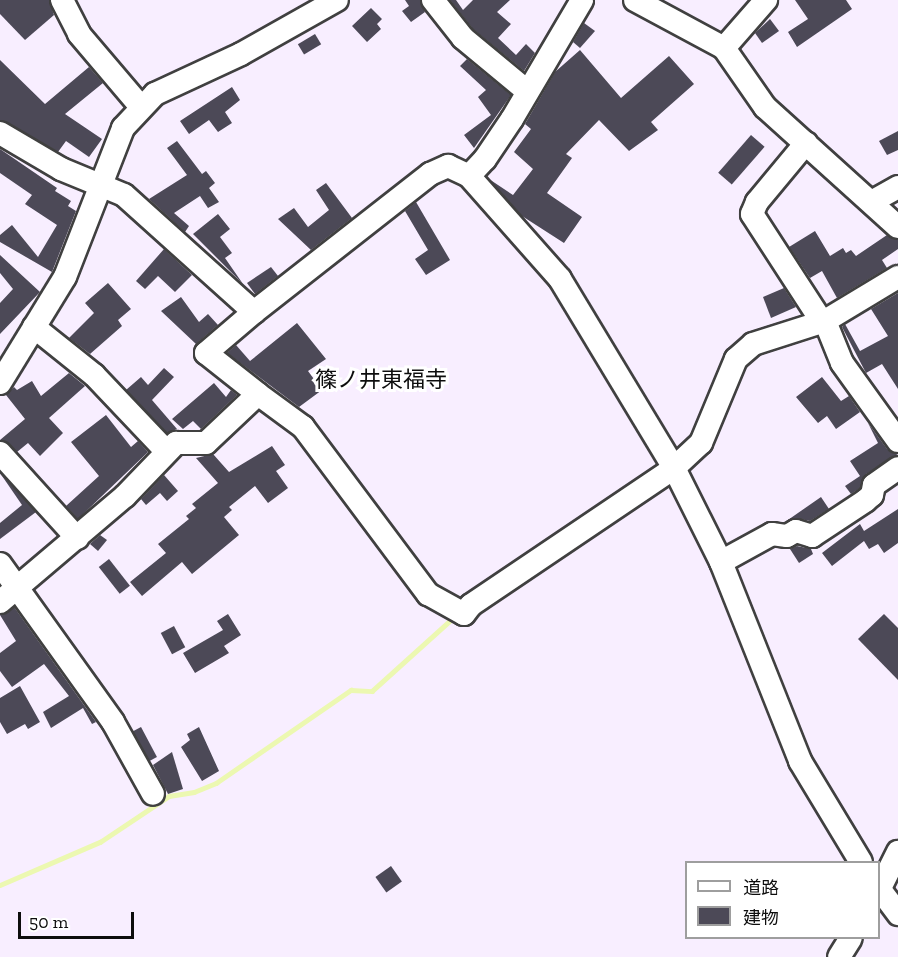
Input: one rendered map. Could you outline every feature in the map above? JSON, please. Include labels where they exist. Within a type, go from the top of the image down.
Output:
[{"type":"street","points":[[62,0],[79,34],[141,107]]},
{"type":"street","points":[[0,383],[64,277],[123,128],[141,107],[155,94],[241,54],[337,0]]},
{"type":"street","points":[[433,0],[463,38],[527,92]]},
{"type":"street","points":[[469,176],[485,159],[582,0]]},
{"type":"street","points":[[635,0],[724,48],[765,107],[873,201],[898,227]]},
{"type":"street","points":[[724,48],[766,0]]},
{"type":"street","points":[[0,132],[61,169],[101,182],[124,195],[254,312]]},
{"type":"street","points":[[806,143],[758,202],[753,214],[819,317],[825,321],[842,363],[898,441]]},
{"type":"street","points":[[860,861],[800,761],[721,562],[674,468],[560,279],[469,176],[448,166],[430,174],[254,312],[206,353],[303,428],[428,594],[464,614],[471,606],[674,468],[701,443],[736,359],[753,344],[825,321],[898,277]]},
{"type":"street","points":[[873,201],[898,187]]},
{"type":"street","points":[[34,327],[94,375],[167,452]]},
{"type":"street","points":[[8,595],[76,538],[176,443],[206,443],[258,394]]},
{"type":"street","points":[[0,453],[76,538]]},
{"type":"street","points":[[721,562],[772,534],[787,536],[796,531],[812,536],[865,501],[872,495],[874,485],[898,468]]},
{"type":"street","points":[[0,564],[8,595],[113,722],[153,794]]},
{"type":"street","points":[[880,887],[898,852]]},
{"type":"street","points":[[880,890],[898,914]]},
{"type":"street","points":[[839,957],[850,939]]},
{"type":"building","points":[[0,0],[49,0],[54,15],[25,40],[0,14]]},
{"type":"building","points":[[405,0],[420,0],[425,12],[411,22],[402,11],[409,6]]},
{"type":"building","points":[[450,0],[456,0],[463,10],[473,0],[510,0],[497,12],[511,24],[498,38],[516,55],[526,44],[535,53],[524,71],[473,29]]},
{"type":"building","points":[[795,0],[846,0],[852,9],[797,47],[788,32],[808,19]]},
{"type":"building","points":[[371,8],[382,19],[377,24],[381,29],[367,42],[352,26]]},
{"type":"building","points":[[770,19],[779,31],[762,43],[755,33]]},
{"type":"building","points":[[584,23],[595,31],[580,48],[573,42]]},
{"type":"building","points":[[315,34],[321,44],[304,55],[298,44]]},
{"type":"building","points":[[580,50],[621,98],[669,56],[694,84],[651,122],[658,130],[629,151],[599,120],[566,154],[572,158],[547,193],[582,217],[564,243],[522,216],[489,179],[513,195],[533,169],[514,152],[531,129],[525,124],[555,72]]},
{"type":"building","points":[[467,59],[511,95],[474,148],[464,135],[491,115],[478,97],[486,90],[460,66]]},
{"type":"building","points":[[0,60],[45,104],[89,67],[103,83],[65,114],[102,139],[89,157],[66,141],[58,152],[0,120]]},
{"type":"building","points":[[232,87],[240,100],[225,112],[232,123],[218,132],[209,120],[189,134],[180,121]]},
{"type":"building","points":[[898,131],[898,150],[887,155],[879,141]]},
{"type":"building","points":[[751,135],[765,147],[732,185],[718,173]]},
{"type":"building","points":[[177,141],[202,174],[206,171],[215,183],[209,188],[219,202],[208,208],[200,196],[174,213],[189,226],[185,232],[149,199],[187,175],[167,148]]},
{"type":"building","points":[[0,149],[57,188],[55,191],[71,201],[68,206],[76,211],[52,272],[0,242],[0,235],[12,225],[38,257],[57,225],[25,204],[32,195],[0,173]]},
{"type":"building","points":[[326,183],[352,218],[311,250],[278,219],[294,208],[308,227],[329,210],[316,190]]},
{"type":"building","points":[[416,202],[450,260],[426,275],[415,259],[428,250],[405,211]]},
{"type":"building","points":[[218,214],[230,229],[220,237],[232,253],[225,258],[243,284],[193,234]]},
{"type":"building","points":[[815,231],[830,256],[843,248],[846,253],[851,250],[856,256],[887,235],[898,240],[898,249],[882,260],[887,268],[837,298],[822,271],[810,278],[789,247]]},
{"type":"building","points":[[164,249],[192,275],[175,292],[158,276],[145,289],[136,281]]},
{"type":"building","points":[[0,255],[40,292],[0,334],[0,303],[13,289],[0,273]]},
{"type":"building","points":[[271,267],[278,276],[255,294],[247,283]]},
{"type":"building","points":[[108,283],[131,309],[118,320],[122,326],[90,354],[69,338],[94,313],[85,303]]},
{"type":"building","points":[[784,288],[796,307],[771,318],[763,297]]},
{"type":"building","points":[[898,293],[898,389],[882,364],[866,373],[842,327],[845,324],[860,351],[888,336],[871,309]]},
{"type":"building","points":[[181,297],[199,322],[208,314],[218,325],[196,344],[161,311]]},
{"type":"building","points":[[297,323],[326,359],[308,371],[322,390],[299,407],[227,353],[236,345],[250,361]]},
{"type":"building","points":[[164,368],[174,377],[152,400],[177,429],[167,433],[126,390],[141,377],[148,385]]},
{"type":"building","points":[[69,373],[85,386],[49,418],[63,433],[40,456],[28,443],[17,452],[0,440],[25,419],[6,395],[14,387],[17,390],[32,381],[41,396]]},
{"type":"building","points":[[822,377],[841,401],[849,396],[860,412],[836,429],[827,416],[818,423],[796,397]]},
{"type":"building","points":[[214,383],[226,397],[231,390],[237,395],[201,429],[193,421],[183,429],[172,419]]},
{"type":"building","points":[[106,415],[131,447],[138,441],[148,452],[78,519],[66,506],[99,476],[71,442]]},
{"type":"building","points":[[868,423],[887,449],[898,455],[866,474],[860,488],[851,494],[845,486],[860,476],[850,461],[878,443]]},
{"type":"building","points":[[272,446],[285,465],[276,471],[288,488],[268,503],[255,486],[229,507],[232,510],[224,517],[239,535],[192,574],[182,562],[142,596],[130,582],[166,553],[158,544],[189,519],[186,516],[196,508],[192,504],[218,483],[196,458],[213,454],[229,472]]},
{"type":"building","points":[[0,473],[36,512],[0,539],[0,523],[22,505]]},
{"type":"building","points":[[164,475],[178,491],[167,501],[160,493],[146,505],[141,499]]},
{"type":"building","points":[[821,497],[829,509],[810,521],[795,518],[785,522]]},
{"type":"building","points":[[898,509],[898,543],[884,553],[878,544],[869,549],[864,541],[832,566],[822,553],[860,524],[864,531]]},
{"type":"building","points":[[100,535],[107,540],[98,551],[90,544]]},
{"type":"building","points":[[797,546],[811,549],[813,554],[799,563],[790,549]]},
{"type":"building","points":[[109,559],[130,586],[120,594],[99,567]]},
{"type":"building","points":[[14,607],[96,722],[92,724],[83,708],[51,728],[43,712],[69,696],[44,664],[12,687],[0,671],[0,653],[16,641],[0,615]]},
{"type":"building","points":[[228,614],[241,635],[224,646],[229,653],[195,673],[183,653],[223,630],[217,621]]},
{"type":"building","points":[[884,614],[898,628],[898,680],[858,639]]},
{"type":"building","points":[[174,626],[185,647],[172,654],[161,633]]},
{"type":"building","points":[[20,686],[40,722],[28,729],[25,724],[7,734],[0,722],[0,698]]},
{"type":"building","points":[[141,727],[157,757],[149,761],[133,731]]},
{"type":"building","points":[[199,727],[219,771],[202,781],[181,747],[190,740],[187,734]]},
{"type":"building","points":[[172,752],[183,789],[168,794],[153,765]]},
{"type":"building","points":[[391,866],[402,882],[386,892],[375,877]]},
{"type":"waterway","points":[[0,885],[100,842],[169,796],[194,792],[216,783],[351,690],[372,691],[454,617]]},
{"type":"district","name":"篠ノ井東福寺","points":[[381,380]]}]
